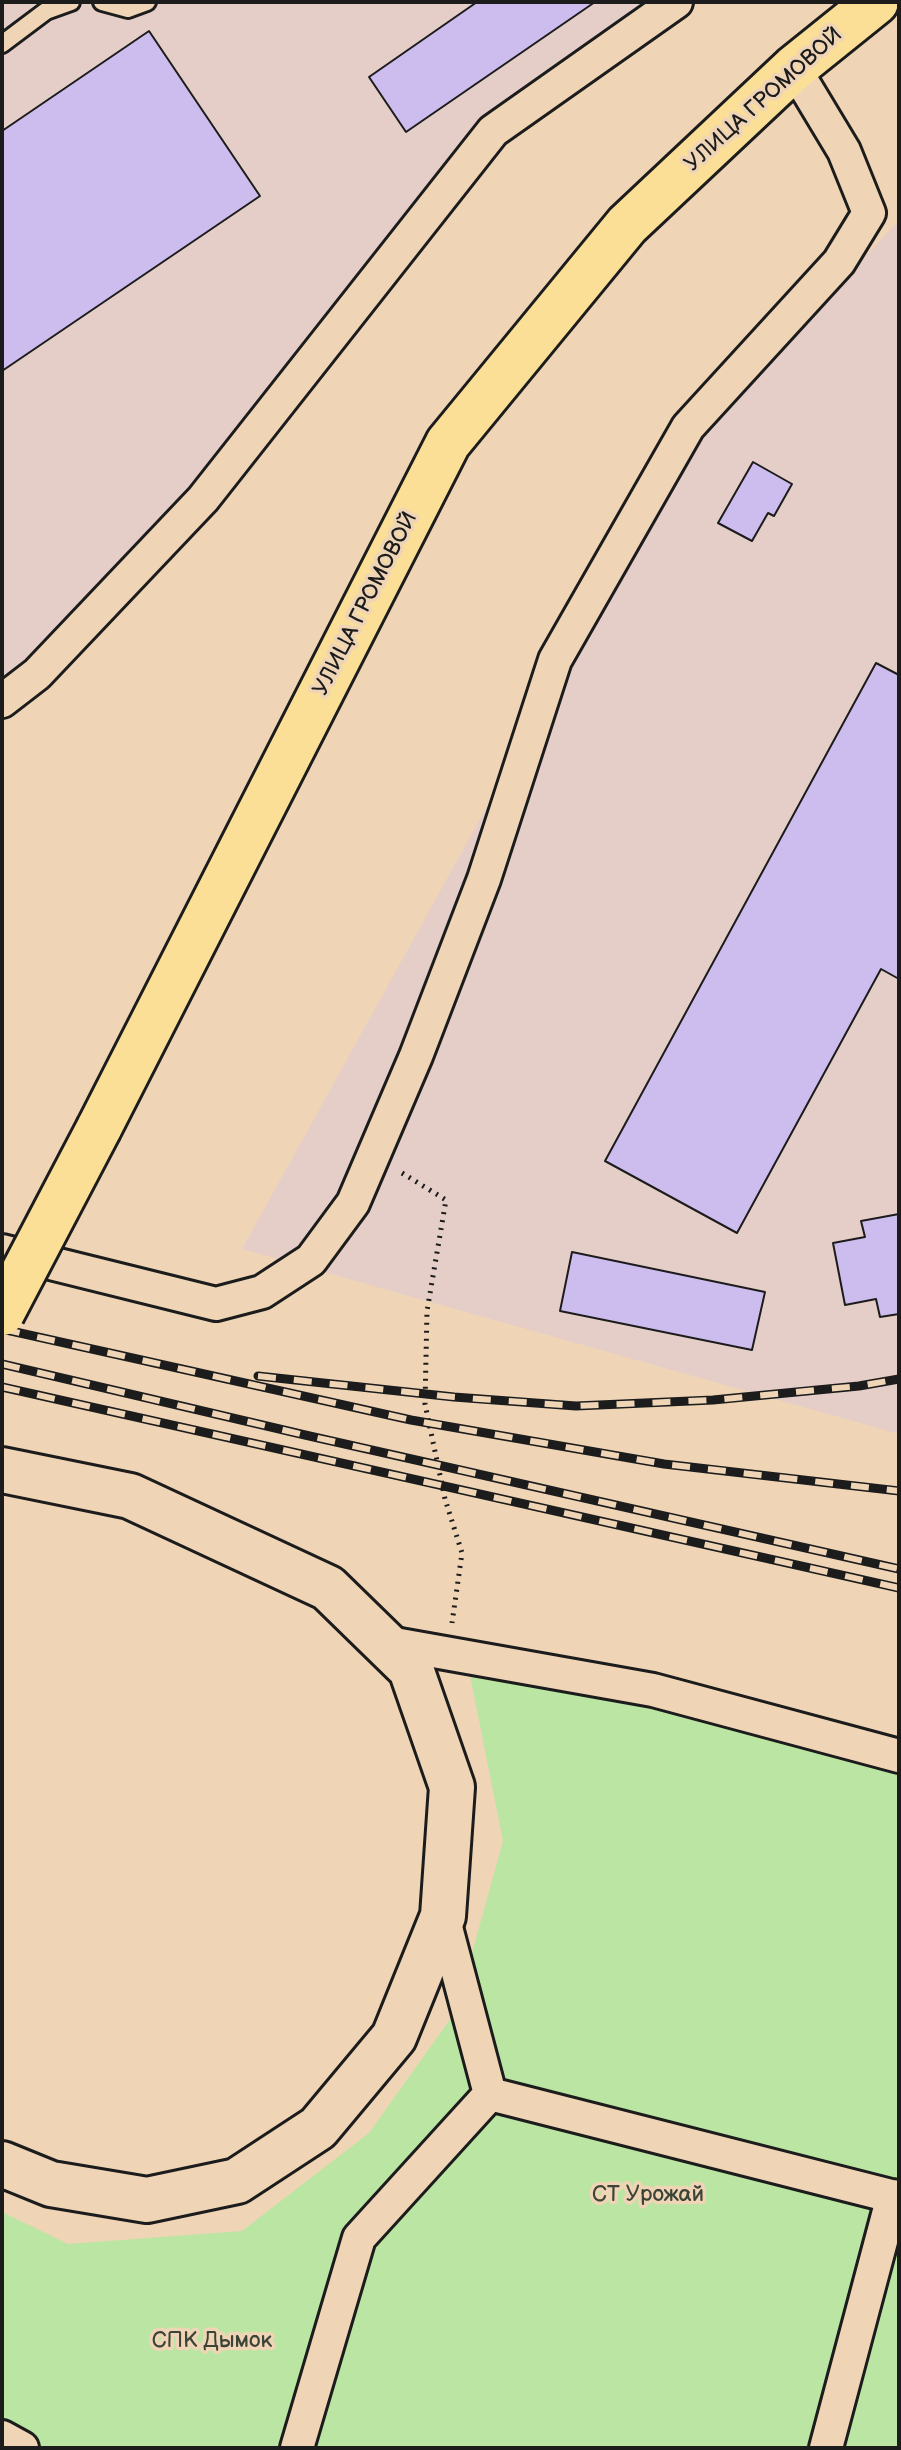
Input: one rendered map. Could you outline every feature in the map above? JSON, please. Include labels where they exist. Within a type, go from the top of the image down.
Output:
[{"type":"main road","name":"УЛИЦА ГРОМОВОЙ","points":[[2,1313],[448,443],[627,225],[794,68],[876,2]]},
{"type":"main road","points":[[2,1470],[130,1496],[328,1588],[411,1669],[452,1787],[443,1916],[394,2037],[318,2128],[237,2181],[147,2200],[51,2184],[2,2164]]},
{"type":"street","points":[[2,701],[37,674],[203,499],[493,131],[676,2]]},
{"type":"street","points":[[2,1251],[216,1304],[262,1292],[311,1260],[353,1203],[416,1056],[484,879],[555,660],[688,427],[839,262],[869,213],[844,151],[794,68]]},
{"type":"street","points":[[383,1642],[653,1690],[899,1756]]},
{"type":"street","points":[[443,1916],[490,2094]]},
{"type":"street","points":[[490,2094],[896,2197],[826,2448]]},
{"type":"street","points":[[297,2448],[359,2238],[490,2094]]},
{"type":"street","points":[[2,2437],[22,2448]]},
{"type":"lane","points":[[2,44],[46,11],[71,2]]},
{"type":"lane","points":[[102,2],[128,9],[147,2]]},
{"type":"path","points":[[373,1156],[446,1200],[427,1311],[425,1404],[445,1499],[462,1553],[446,1653]]},
{"type":"shaded area","points":[[2,2],[643,2],[471,128],[180,505],[2,687]]},
{"type":"shaded area","points":[[899,220],[899,1434],[242,1249],[678,461]]},
{"type":"green space","name":"СТ Урожай","points":[[467,1660],[899,1751],[899,2448],[2,2448],[2,2212],[68,2244],[242,2231],[369,2133],[456,2011],[503,1841]]},
{"type":"building","points":[[477,2],[595,2],[406,132],[369,77]]},
{"type":"building","points":[[149,31],[260,196],[2,371],[2,131]]},
{"type":"building","points":[[753,462],[792,484],[774,516],[768,513],[752,541],[718,523]]},
{"type":"building","points":[[876,663],[899,675],[899,979],[881,969],[737,1233],[605,1161]]},
{"type":"building","points":[[899,1214],[899,1314],[880,1317],[876,1299],[845,1305],[833,1243],[865,1237],[861,1221]]},
{"type":"building","points":[[572,1252],[765,1292],[752,1350],[560,1311]]},
{"type":"railway","points":[[2,1329],[411,1420],[664,1464],[899,1491]]},
{"type":"railway","points":[[2,1364],[899,1569]]},
{"type":"railway","points":[[258,1376],[454,1397],[576,1406],[713,1400],[859,1386],[899,1379]]},
{"type":"railway","points":[[2,1387],[899,1588]]},
{"type":"park label","name":"СПК Дымок","points":[[212,2341]]}]
